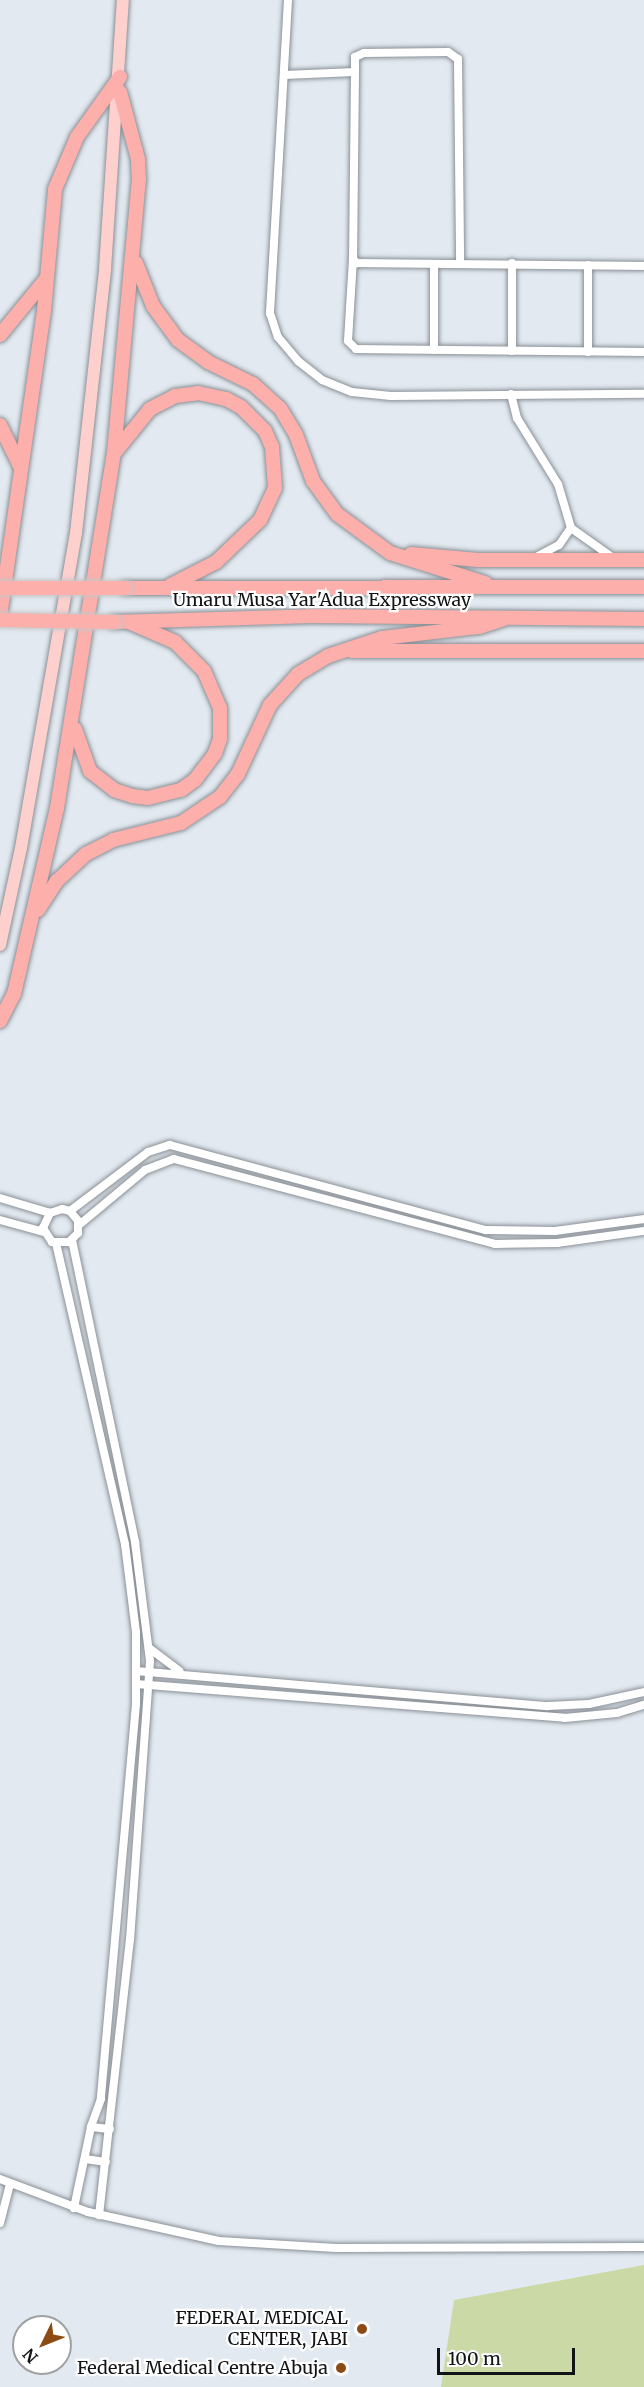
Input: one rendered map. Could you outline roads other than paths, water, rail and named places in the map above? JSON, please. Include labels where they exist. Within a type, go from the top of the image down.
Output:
[{"type":"highway","points":[[0,616],[22,469],[55,189],[61,169],[90,116],[120,77]]},
{"type":"highway","points":[[0,1021],[14,994],[73,721],[114,453],[134,258],[138,159],[120,92]]},
{"type":"highway","points":[[134,258],[145,289],[165,325],[192,351],[253,384],[274,401],[289,421],[323,498],[372,542],[415,562],[496,587]]},
{"type":"highway","points":[[0,335],[46,279]]},
{"type":"highway","points":[[114,453],[150,409],[175,396],[198,393],[226,399],[241,407],[265,431],[272,447],[275,488],[260,520],[216,562],[169,586]]},
{"type":"highway","points":[[0,425],[22,469]]},
{"type":"highway","points":[[372,542],[416,556],[530,560],[644,560]]},
{"type":"highway","name":"Umaru Musa Yar'Adua Expressway","points":[[0,588],[644,587]]},
{"type":"highway","name":"Umaru Musa Yar'Adua Expressway","points":[[0,620],[121,622],[214,617],[644,619]]},
{"type":"highway","points":[[32,919],[57,881],[86,854],[113,840],[181,823],[209,807],[238,774],[261,720],[280,692],[311,666],[328,656],[350,651],[382,638],[479,627],[503,619]]},
{"type":"highway","points":[[73,721],[76,742],[90,771],[114,790],[132,796],[157,797],[181,790],[195,780],[211,760],[220,740],[220,708],[204,671],[175,642],[121,622]]},
{"type":"highway","points":[[350,651],[644,651]]},
{"type":"main road","points":[[0,945],[21,848],[76,533],[91,415],[120,92],[123,1]]},
{"type":"street","points":[[288,0],[270,313],[278,337],[298,361],[322,380],[352,392],[392,396],[644,394]]},
{"type":"street","points":[[460,264],[458,59],[448,52],[364,54],[356,57],[350,346],[356,349],[644,352]]},
{"type":"street","points":[[284,75],[355,72]]},
{"type":"street","points":[[353,259],[364,264],[512,263],[644,266]]},
{"type":"street","points":[[512,263],[512,351]]},
{"type":"street","points":[[434,264],[434,350]]},
{"type":"street","points":[[588,265],[588,352]]},
{"type":"street","points":[[512,394],[517,418],[558,484],[571,528],[598,550],[619,560]]},
{"type":"street","points":[[530,560],[559,545],[571,528]]},
{"type":"street","points":[[70,1211],[155,1149],[179,1145],[409,1209],[513,1233],[578,1229],[644,1219]]},
{"type":"street","points":[[217,1169],[221,1156]]},
{"type":"street","points":[[99,2215],[110,2129],[150,1701],[150,1671],[135,1542],[72,1240],[79,1225],[105,1200],[156,1163],[174,1159],[405,1222],[510,1245],[557,1243],[644,1231]]},
{"type":"street","points":[[314,1198],[319,1185]]},
{"type":"street","points":[[0,1198],[50,1213],[62,1209],[70,1211],[79,1225]]},
{"type":"street","points":[[405,1222],[409,1209]]},
{"type":"street","points":[[44,1232],[43,1224],[50,1213]]},
{"type":"street","points":[[0,1220],[44,1232],[56,1244],[125,1544],[136,1632],[136,1684],[101,2099],[91,2127],[74,2208]]},
{"type":"street","points":[[56,1244],[72,1240]]},
{"type":"street","points":[[84,1359],[96,1356]]},
{"type":"street","points":[[149,1648],[183,1673]]},
{"type":"street","points":[[136,1671],[183,1673],[548,1706],[589,1704],[644,1692]]},
{"type":"street","points":[[136,1684],[172,1685],[565,1718],[617,1713],[644,1705]]},
{"type":"street","points":[[150,1701],[159,1690],[172,1685]]},
{"type":"street","points":[[91,2127],[110,2129]]},
{"type":"street","points":[[85,2159],[106,2162]]},
{"type":"street","points":[[0,2179],[74,2208],[99,2215],[180,2234],[256,2245],[644,2247]]},
{"type":"street","points":[[0,2223],[10,2184]]},
{"type":"place","name":"FEDERAL MEDICAL CENTER, JABI","points":[[362,2329]]},
{"type":"place","name":"Federal Medical Centre Abuja","points":[[341,2368]]}]
